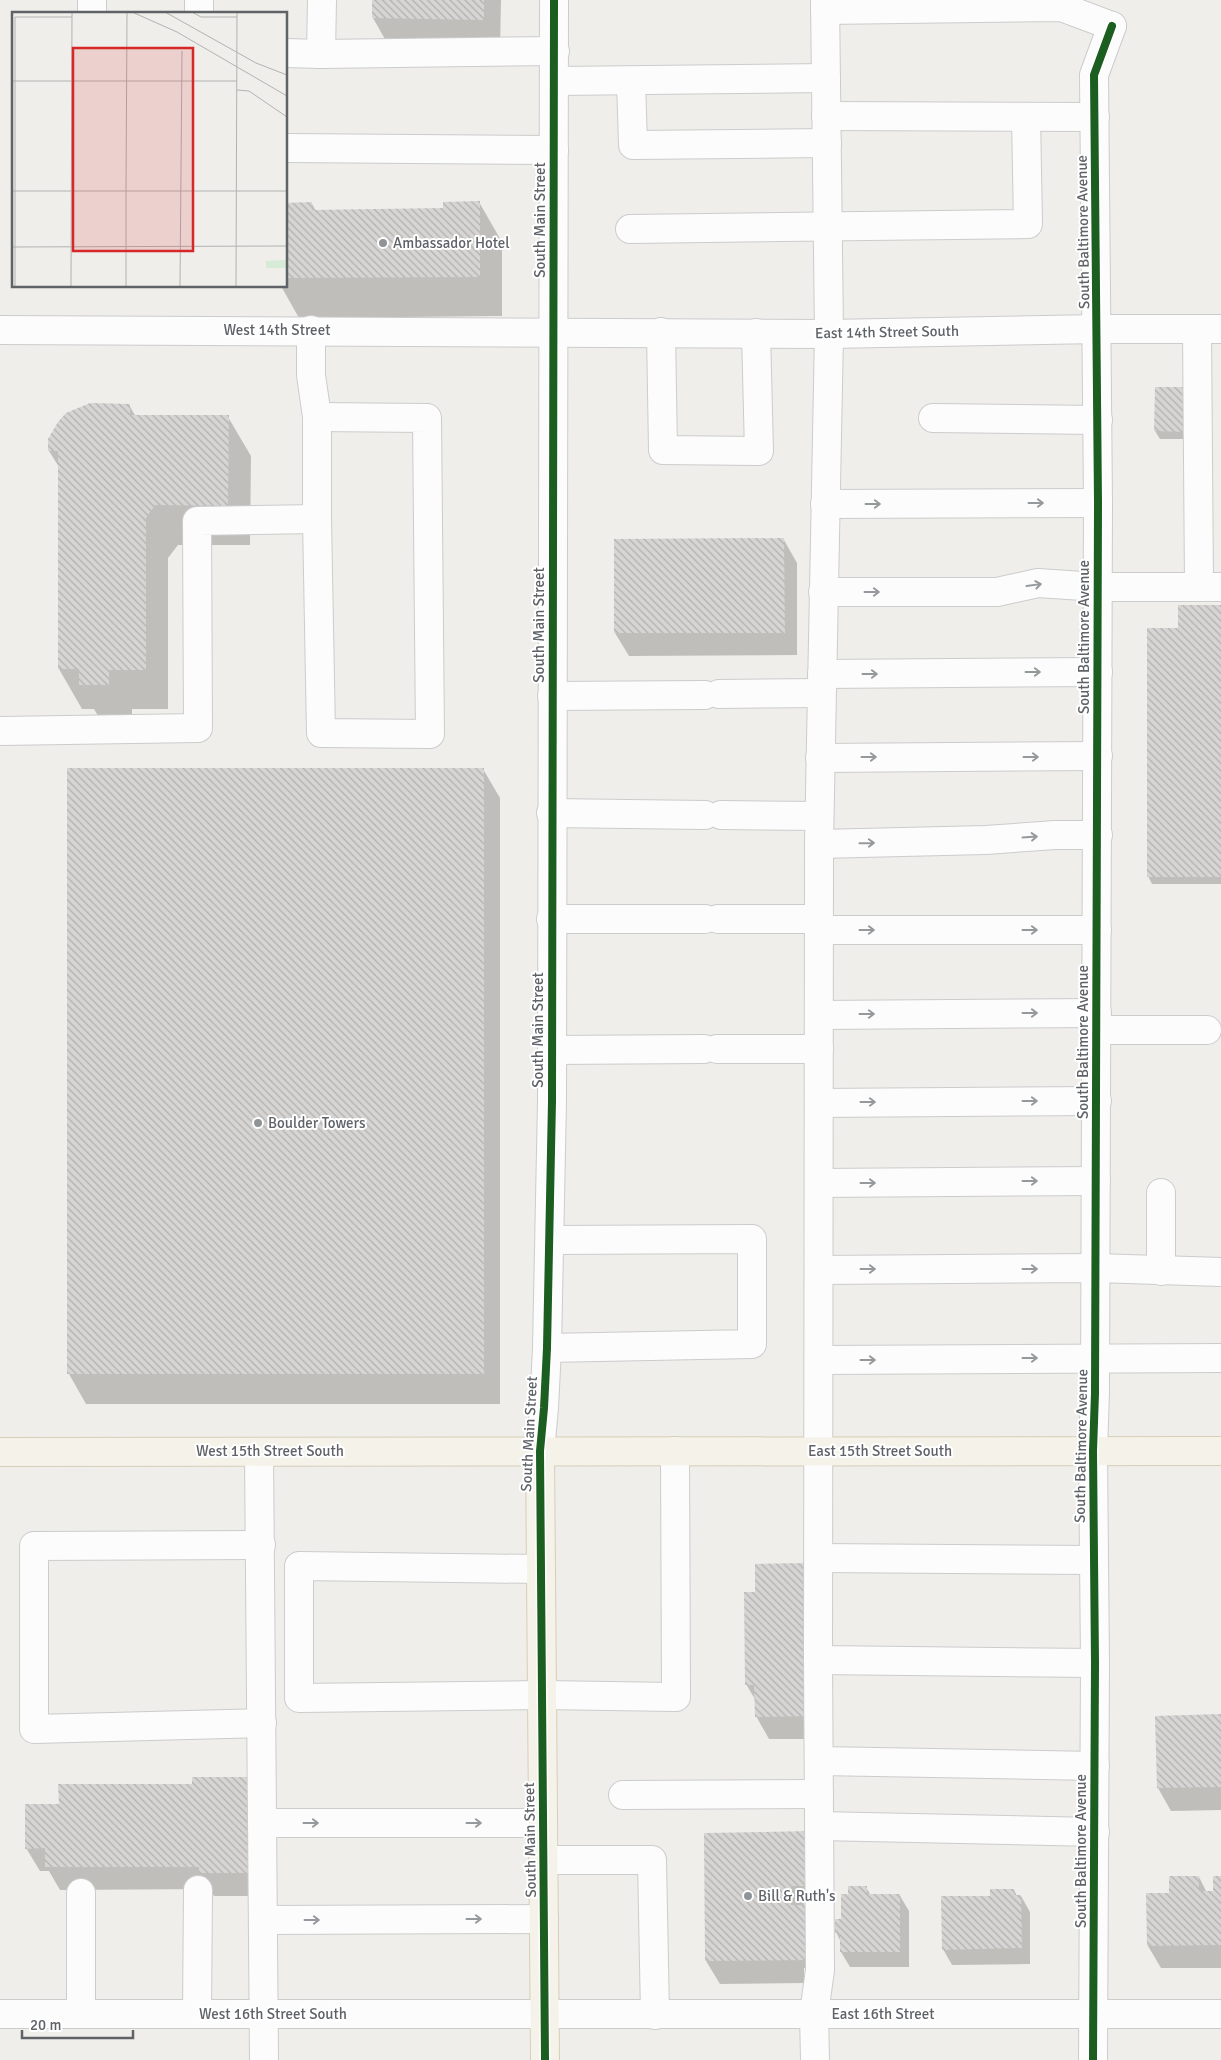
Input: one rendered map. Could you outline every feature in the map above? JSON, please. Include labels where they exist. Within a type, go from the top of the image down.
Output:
[{"type":"main road","name":"East 15th Street South","points":[[540,1450],[1221,1451]]},
{"type":"main road","name":"West 15th Street South","points":[[0,1452],[540,1450]]},
{"type":"main road","name":"South Main Street","points":[[540,1450],[545,2060]]},
{"type":"street","points":[[321,54],[322,0]]},
{"type":"street","name":"South Main Street","points":[[540,1450],[547,1348],[552,1050],[554,0]]},
{"type":"street","points":[[1095,0],[1112,26]]},
{"type":"street","points":[[815,2060],[814,2013],[820,1970],[818,1660],[819,816],[829,334],[825,5],[1061,7],[1112,26]]},
{"type":"street","name":"South Baltimore Avenue","points":[[1093,2060],[1095,1663],[1093,1450],[1096,1268],[1098,835],[1098,329],[1094,75],[1112,26]]},
{"type":"street","points":[[288,53],[555,51]]},
{"type":"street","points":[[555,81],[826,78]]},
{"type":"street","points":[[631,81],[633,145],[827,144]]},
{"type":"street","points":[[826,116],[1095,117]]},
{"type":"street","points":[[630,229],[1028,224],[1026,117]]},
{"type":"street","points":[[288,148],[554,150]]},
{"type":"street","points":[[823,592],[997,592],[1038,583],[1098,587],[1210,587],[1209,329]]},
{"type":"street","name":"East 14th Street South","points":[[554,332],[829,334],[1209,329]]},
{"type":"street","name":"West 14th Street","points":[[0,330],[554,332]]},
{"type":"street","points":[[311,330],[311,375],[317,417],[321,733],[430,734],[427,418],[317,417]]},
{"type":"street","points":[[661,332],[663,450],[759,450],[756,333]]},
{"type":"street","points":[[933,418],[1098,420]]},
{"type":"street","points":[[825,504],[1098,503]]},
{"type":"street","points":[[0,731],[198,728],[197,521],[317,519]]},
{"type":"street","points":[[552,696],[712,694],[821,683],[1098,672]]},
{"type":"street","points":[[820,758],[1098,756]]},
{"type":"street","points":[[551,813],[819,816]]},
{"type":"street","points":[[819,844],[1098,835]]},
{"type":"street","points":[[551,919],[712,919],[819,924],[1097,930]]},
{"type":"street","points":[[819,1015],[1097,1021],[1207,1030]]},
{"type":"street","points":[[552,1050],[819,1049]]},
{"type":"street","points":[[819,1102],[1097,1101]]},
{"type":"street","points":[[819,1183],[1096,1181]]},
{"type":"street","points":[[1161,1193],[1161,1271]]},
{"type":"street","points":[[547,1348],[752,1344],[752,1239],[550,1240]]},
{"type":"street","points":[[819,1270],[1096,1268],[1221,1272]]},
{"type":"street","points":[[819,1360],[1221,1358]]},
{"type":"street","points":[[540,1569],[299,1566],[299,1698],[542,1695],[676,1697],[675,1450]]},
{"type":"street","points":[[259,1452],[264,2060]]},
{"type":"street","points":[[261,1545],[34,1546],[34,1728],[262,1723]]},
{"type":"street","points":[[819,1558],[1094,1560]]},
{"type":"street","points":[[818,1660],[1095,1663]]},
{"type":"street","points":[[819,1761],[1095,1766]]},
{"type":"street","points":[[623,1795],[819,1794]]},
{"type":"street","points":[[263,1823],[543,1823]]},
{"type":"street","points":[[819,1826],[1095,1832]]},
{"type":"street","points":[[544,1860],[652,1860],[655,2015]]},
{"type":"street","points":[[197,2014],[198,1890]]},
{"type":"street","points":[[81,1893],[81,2014]]},
{"type":"street","points":[[263,1920],[544,1919]]},
{"type":"street","name":"East 16th Street","points":[[545,2015],[814,2013],[1221,2014]]},
{"type":"street","name":"West 16th Street South","points":[[0,2014],[545,2015]]},
{"type":"building","points":[[372,0],[484,0],[484,20],[372,18]]},
{"type":"building","name":"Ambassador Hotel","points":[[480,201],[480,277],[288,278],[288,203],[312,202],[312,210],[443,208],[443,202]]},
{"type":"building","points":[[1155,387],[1185,387],[1184,432],[1154,431]]},
{"type":"building","points":[[90,403],[130,404],[130,415],[229,415],[228,506],[155,505],[146,518],[146,670],[109,670],[109,685],[79,685],[79,669],[58,669],[58,451],[48,451],[48,439],[66,413]]},
{"type":"building","points":[[784,538],[785,633],[614,633],[614,539]]},
{"type":"building","points":[[1178,605],[1221,605],[1221,877],[1147,877],[1147,628],[1178,628]]},
{"type":"building","points":[[67,768],[484,768],[484,1374],[67,1374]]},
{"type":"building","points":[[810,1563],[811,1716],[755,1717],[754,1685],[745,1685],[744,1592],[755,1592],[755,1564]]},
{"type":"building","points":[[1221,1714],[1221,1787],[1157,1788],[1155,1716]]},
{"type":"building","points":[[192,1777],[250,1777],[250,1873],[199,1873],[199,1867],[45,1867],[45,1848],[25,1849],[25,1804],[59,1804],[58,1784],[192,1784]]},
{"type":"building","name":"Bill & Ruth's","points":[[813,1831],[813,1886],[791,1886],[791,1905],[812,1905],[813,1960],[705,1961],[704,1833]]},
{"type":"building","points":[[1169,1876],[1199,1876],[1199,1891],[1213,1891],[1213,1876],[1221,1876],[1221,1945],[1147,1946],[1146,1893],[1169,1893]]},
{"type":"building","points":[[848,1886],[867,1886],[867,1894],[900,1894],[900,1952],[840,1952],[840,1933],[835,1933],[835,1919],[841,1919],[841,1894],[848,1894]]},
{"type":"building","points":[[990,1889],[1014,1889],[1014,1895],[1021,1895],[1022,1948],[942,1950],[941,1896],[990,1896]]},
{"type":"cycle path","points":[[545,2060],[540,1451],[547,1348],[552,1101],[554,0]]},
{"type":"cycle path","points":[[1093,2060],[1095,1663],[1093,1451],[1095,1393],[1098,503],[1094,75],[1112,26]]},
{"type":"place","name":"Ambassador Hotel","points":[[383,243]]},
{"type":"place","name":"Boulder Towers","points":[[258,1123]]},
{"type":"place","name":"Bill & Ruth's","points":[[748,1896]]}]
